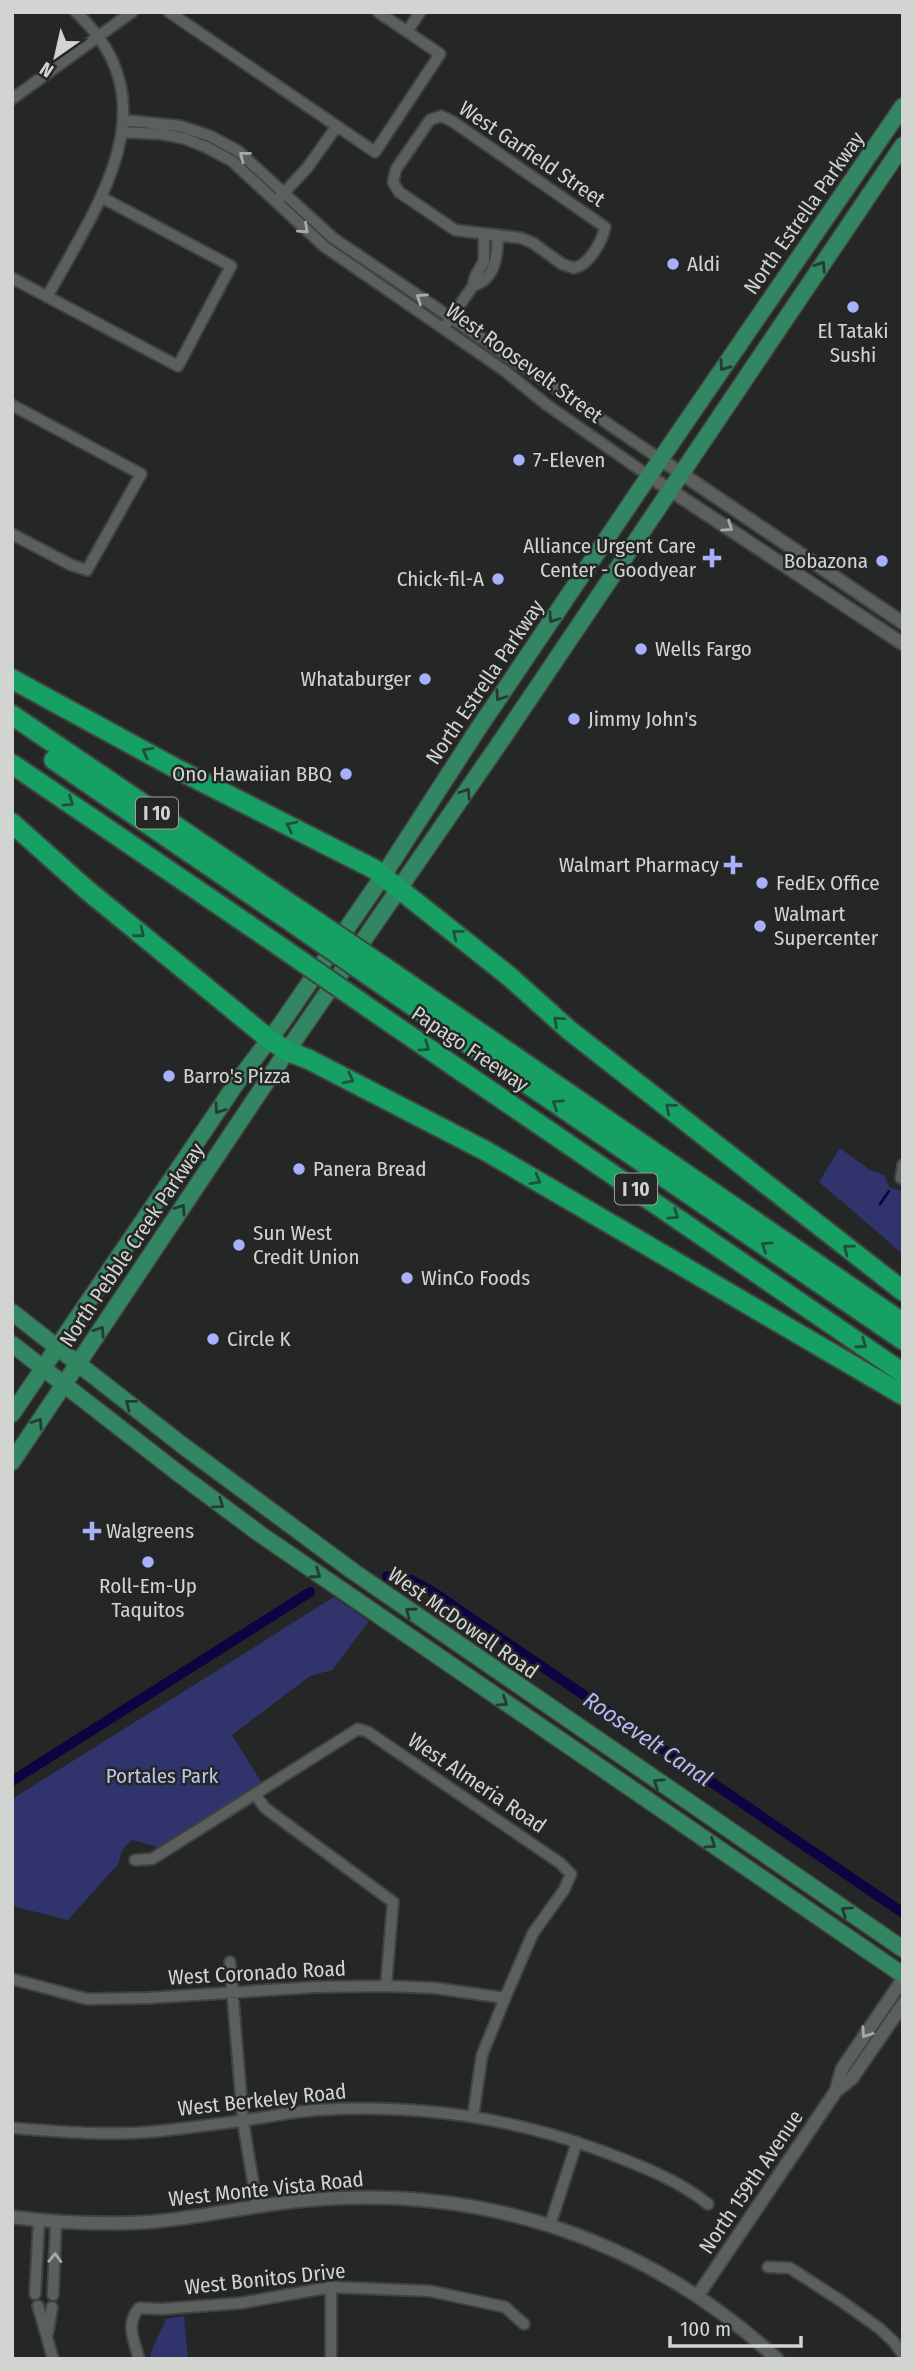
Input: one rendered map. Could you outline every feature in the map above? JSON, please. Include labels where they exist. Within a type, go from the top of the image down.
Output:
[{"type":"highway","points":[[12,679],[177,769],[352,857],[390,882],[510,977],[569,1030],[903,1291]]},
{"type":"highway","name":"Papago Freeway","points":[[12,715],[297,917],[903,1323]]},
{"type":"highway","points":[[12,731],[297,917]]},
{"type":"highway","name":"Papago Freeway","points":[[12,764],[903,1373]]},
{"type":"highway","points":[[12,822],[87,890],[287,1051],[320,1065],[486,1151],[903,1395]]},
{"type":"highway","points":[[388,979],[903,1340]]},
{"type":"main road","name":"North Estrella Parkway","points":[[287,1051],[524,660],[903,106]]},
{"type":"main road","name":"North Estrella Parkway","points":[[269,1039],[390,882],[412,871],[903,145]]},
{"type":"main road","points":[[839,238],[831,231],[856,191],[868,157]]},
{"type":"main road","points":[[763,354],[758,350],[755,341],[792,284],[791,270]]},
{"type":"main road","points":[[524,660],[550,669]]},
{"type":"main road","name":"North Pebble Creek Parkway","points":[[12,1414],[269,1039]]},
{"type":"main road","name":"North Pebble Creek Parkway","points":[[12,1462],[287,1051]]},
{"type":"main road","points":[[158,1244],[150,1231],[166,1204],[162,1193]]},
{"type":"main road","name":"West McDowell Road","points":[[12,1312],[274,1513],[500,1675],[903,1949]]},
{"type":"main road","name":"West McDowell Road","points":[[12,1344],[260,1534],[903,1977]]},
{"type":"main road","points":[[260,1534],[274,1513]]},
{"type":"main road","points":[[406,1636],[423,1637],[482,1677],[492,1679],[500,1675]]},
{"type":"street","points":[[47,297],[101,197],[116,163],[122,132],[123,100],[114,65],[98,37],[76,12]]},
{"type":"street","points":[[12,99],[132,12]]},
{"type":"street","points":[[169,12],[375,152],[440,54],[378,12]]},
{"type":"street","points":[[407,32],[420,12]]},
{"type":"street","name":"West Garfield Street","points":[[484,234],[455,230],[399,192],[393,182],[396,169],[430,120],[436,117],[441,116],[452,121],[605,227],[603,236],[584,264],[574,268],[562,264],[533,243],[521,238],[498,235]]},
{"type":"street","name":"West Roosevelt Street","points":[[123,120],[180,126],[220,141],[246,157],[333,238],[903,623]]},
{"type":"street","points":[[275,202],[307,168],[337,126]]},
{"type":"street","name":"West Roosevelt Street","points":[[122,132],[161,134],[195,142],[232,161],[325,247],[505,371],[547,405],[670,491],[903,644]]},
{"type":"street","points":[[12,278],[178,366],[232,267],[101,197]]},
{"type":"street","points":[[444,328],[473,286],[475,277],[490,260],[498,235],[484,234],[490,260]]},
{"type":"street","points":[[12,405],[141,474],[86,570],[12,534]]},
{"type":"street","points":[[901,1178],[903,1164]]},
{"type":"street","name":"West Almeria Road","points":[[256,1794],[358,1729],[368,1732],[560,1863],[571,1874],[564,1890],[533,1933],[505,1998]]},
{"type":"street","points":[[135,1860],[152,1859],[256,1794],[265,1808],[393,1902],[386,1986]]},
{"type":"street","points":[[230,1962],[243,2121],[257,2206]]},
{"type":"street","name":"North 159th Avenue","points":[[836,2091],[842,2069],[903,1977]]},
{"type":"street","name":"West Coronado Road","points":[[12,1979],[87,1999],[386,1986],[435,1988],[505,1998]]},
{"type":"street","points":[[473,2117],[482,2055],[505,1998]]},
{"type":"street","name":"North 159th Avenue","points":[[698,2295],[836,2091],[852,2078],[903,2004]]},
{"type":"street","name":"West Berkeley Road","points":[[12,2128],[77,2134],[120,2134],[243,2121],[315,2110],[353,2109],[401,2110],[473,2117],[576,2142],[638,2166],[693,2192],[708,2204]]},
{"type":"street","points":[[550,2225],[576,2142]]},
{"type":"street","name":"West Monte Vista Road","points":[[12,2217],[56,2222],[130,2223],[257,2206],[353,2197],[398,2197],[460,2205],[550,2225],[630,2256],[698,2295],[777,2359]]},
{"type":"street","points":[[39,2221],[35,2289],[52,2296]]},
{"type":"street","points":[[48,2335],[56,2222]]},
{"type":"street","points":[[768,2267],[790,2268],[879,2328],[903,2355]]},
{"type":"street","points":[[331,2287],[331,2359]]},
{"type":"street","name":"West Bonitos Drive","points":[[139,2359],[131,2328],[132,2317],[139,2308],[162,2309],[241,2302],[331,2287],[430,2291],[505,2307],[524,2324]]},
{"type":"street","points":[[38,2306],[53,2359]]},
{"type":"green space","points":[[840,1148],[870,1170],[884,1175],[890,1188],[903,1191],[903,1254],[819,1182]]},
{"type":"green space","name":"Portales Park","points":[[334,1597],[369,1621],[332,1670],[310,1676],[232,1735],[262,1783],[160,1848],[133,1840],[123,1850],[119,1863],[68,1920],[12,1906],[12,1799]]},
{"type":"green space","points":[[184,2316],[188,2359],[152,2359],[150,2354],[166,2319]]},
{"type":"waterway","points":[[880,1204],[889,1191]]},
{"type":"waterway","name":"Roosevelt Canal","points":[[387,1576],[411,1580],[433,1592],[903,1913]]},
{"type":"waterway","name":"Roosevelt Canal","points":[[12,1781],[310,1592]]},
{"type":"place","name":"Aldi","points":[[673,264]]},
{"type":"place","name":"El Tataki Sushi","points":[[853,307]]},
{"type":"place","name":"7-Eleven","points":[[519,460]]},
{"type":"place","name":"Alliance Urgent Care Center - Goodyear","points":[[712,558]]},
{"type":"place","name":"Bobazona","points":[[882,561]]},
{"type":"place","name":"Chick-fil-A","points":[[498,579]]},
{"type":"place","name":"Wells Fargo","points":[[641,649]]},
{"type":"place","name":"Whataburger","points":[[425,679]]},
{"type":"place","name":"Jimmy John's","points":[[574,719]]},
{"type":"place","name":"Ono Hawaiian BBQ","points":[[346,774]]},
{"type":"place","name":"Walmart Pharmacy","points":[[733,865]]},
{"type":"place","name":"FedEx Office","points":[[762,883]]},
{"type":"place","name":"Walmart Supercenter","points":[[760,926]]},
{"type":"place","name":"Barro's Pizza","points":[[169,1076]]},
{"type":"place","name":"Panera Bread","points":[[299,1169]]},
{"type":"place","name":"Sun West Credit Union","points":[[239,1245]]},
{"type":"place","name":"WinCo Foods","points":[[407,1278]]},
{"type":"place","name":"Circle K","points":[[213,1339]]},
{"type":"place","name":"Walgreens","points":[[92,1531]]},
{"type":"place","name":"Roll-Em-Up Taquitos","points":[[148,1562]]}]
